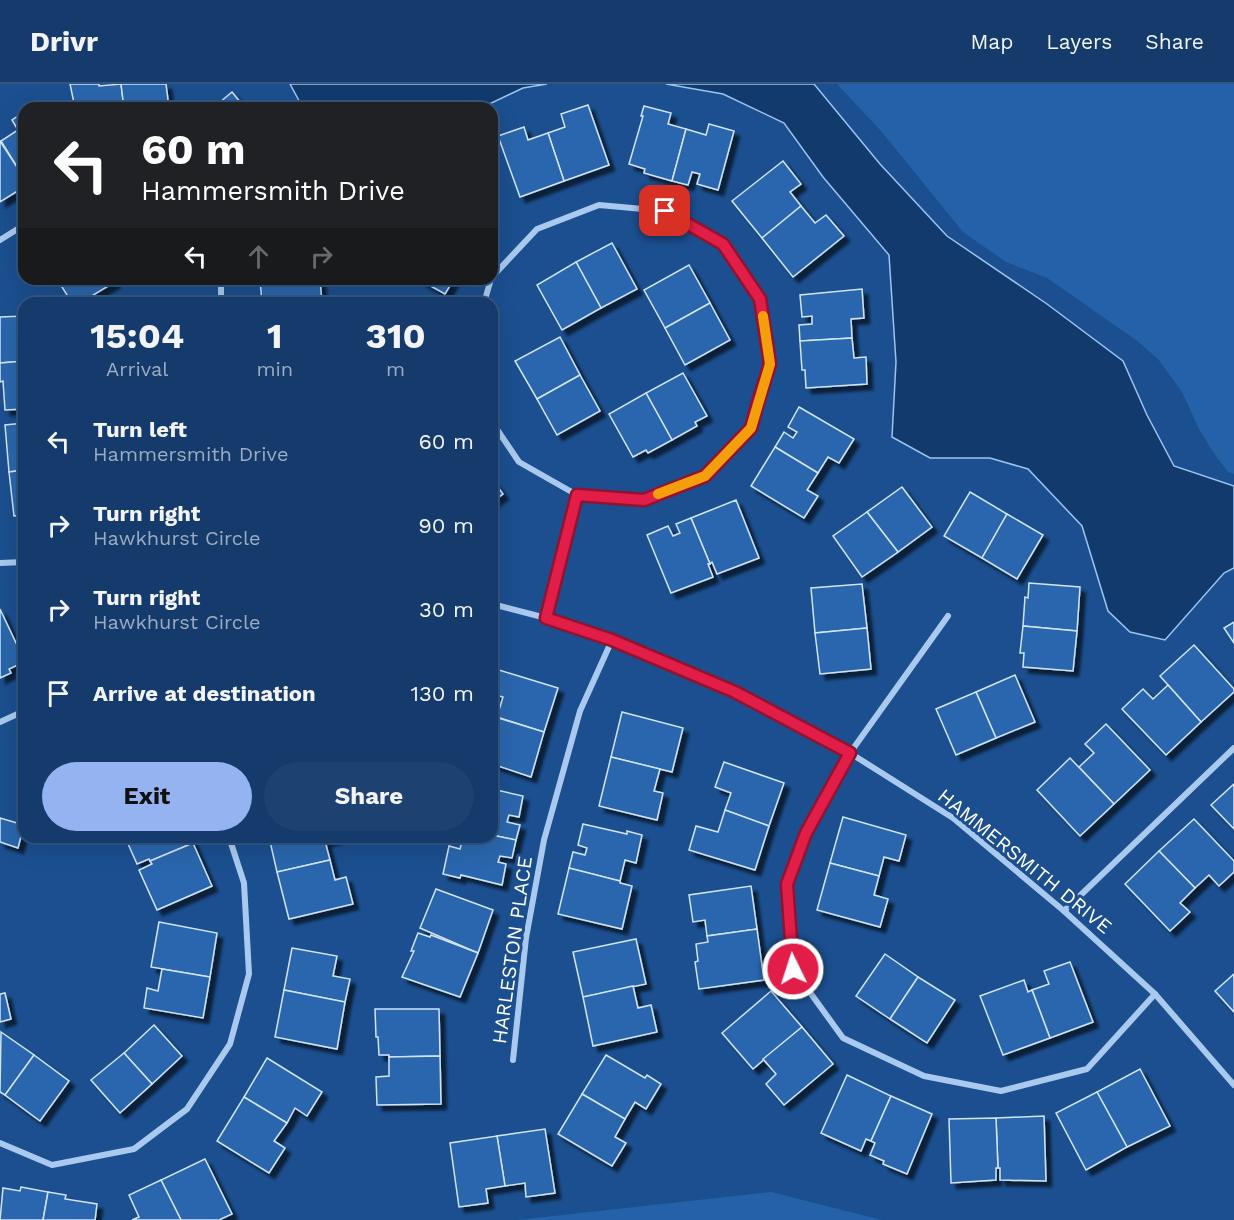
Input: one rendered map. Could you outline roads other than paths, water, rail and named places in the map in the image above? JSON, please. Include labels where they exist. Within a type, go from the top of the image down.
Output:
[{"type":"street","points":[[498,271],[537,229],[599,205],[665,211],[723,244],[760,299],[770,364],[751,428],[705,476],[644,500],[577,495],[519,462],[498,431]]},
{"type":"street","points":[[0,240],[18,229]]},
{"type":"street","points":[[546,618],[577,495]]},
{"type":"street","points":[[0,563],[18,562]]},
{"type":"street","name":"HAMMERSMITH DRIVE","points":[[498,606],[546,618],[612,640],[735,692],[850,753],[953,818],[1064,911],[1155,994],[1234,1085]]},
{"type":"street","points":[[948,616],[850,753],[806,833],[787,884],[793,969],[843,1038],[924,1076],[1001,1090],[1087,1070],[1155,994]]},
{"type":"street","name":"HARLESTON PLACE","points":[[513,1060],[526,938],[544,840],[580,711],[612,640]]},
{"type":"street","points":[[0,722],[18,714]]},
{"type":"street","points":[[1064,911],[1234,748]]},
{"type":"street","points":[[0,1143],[52,1165],[134,1149],[188,1108],[230,1044],[249,974],[244,883],[231,843]]}]
